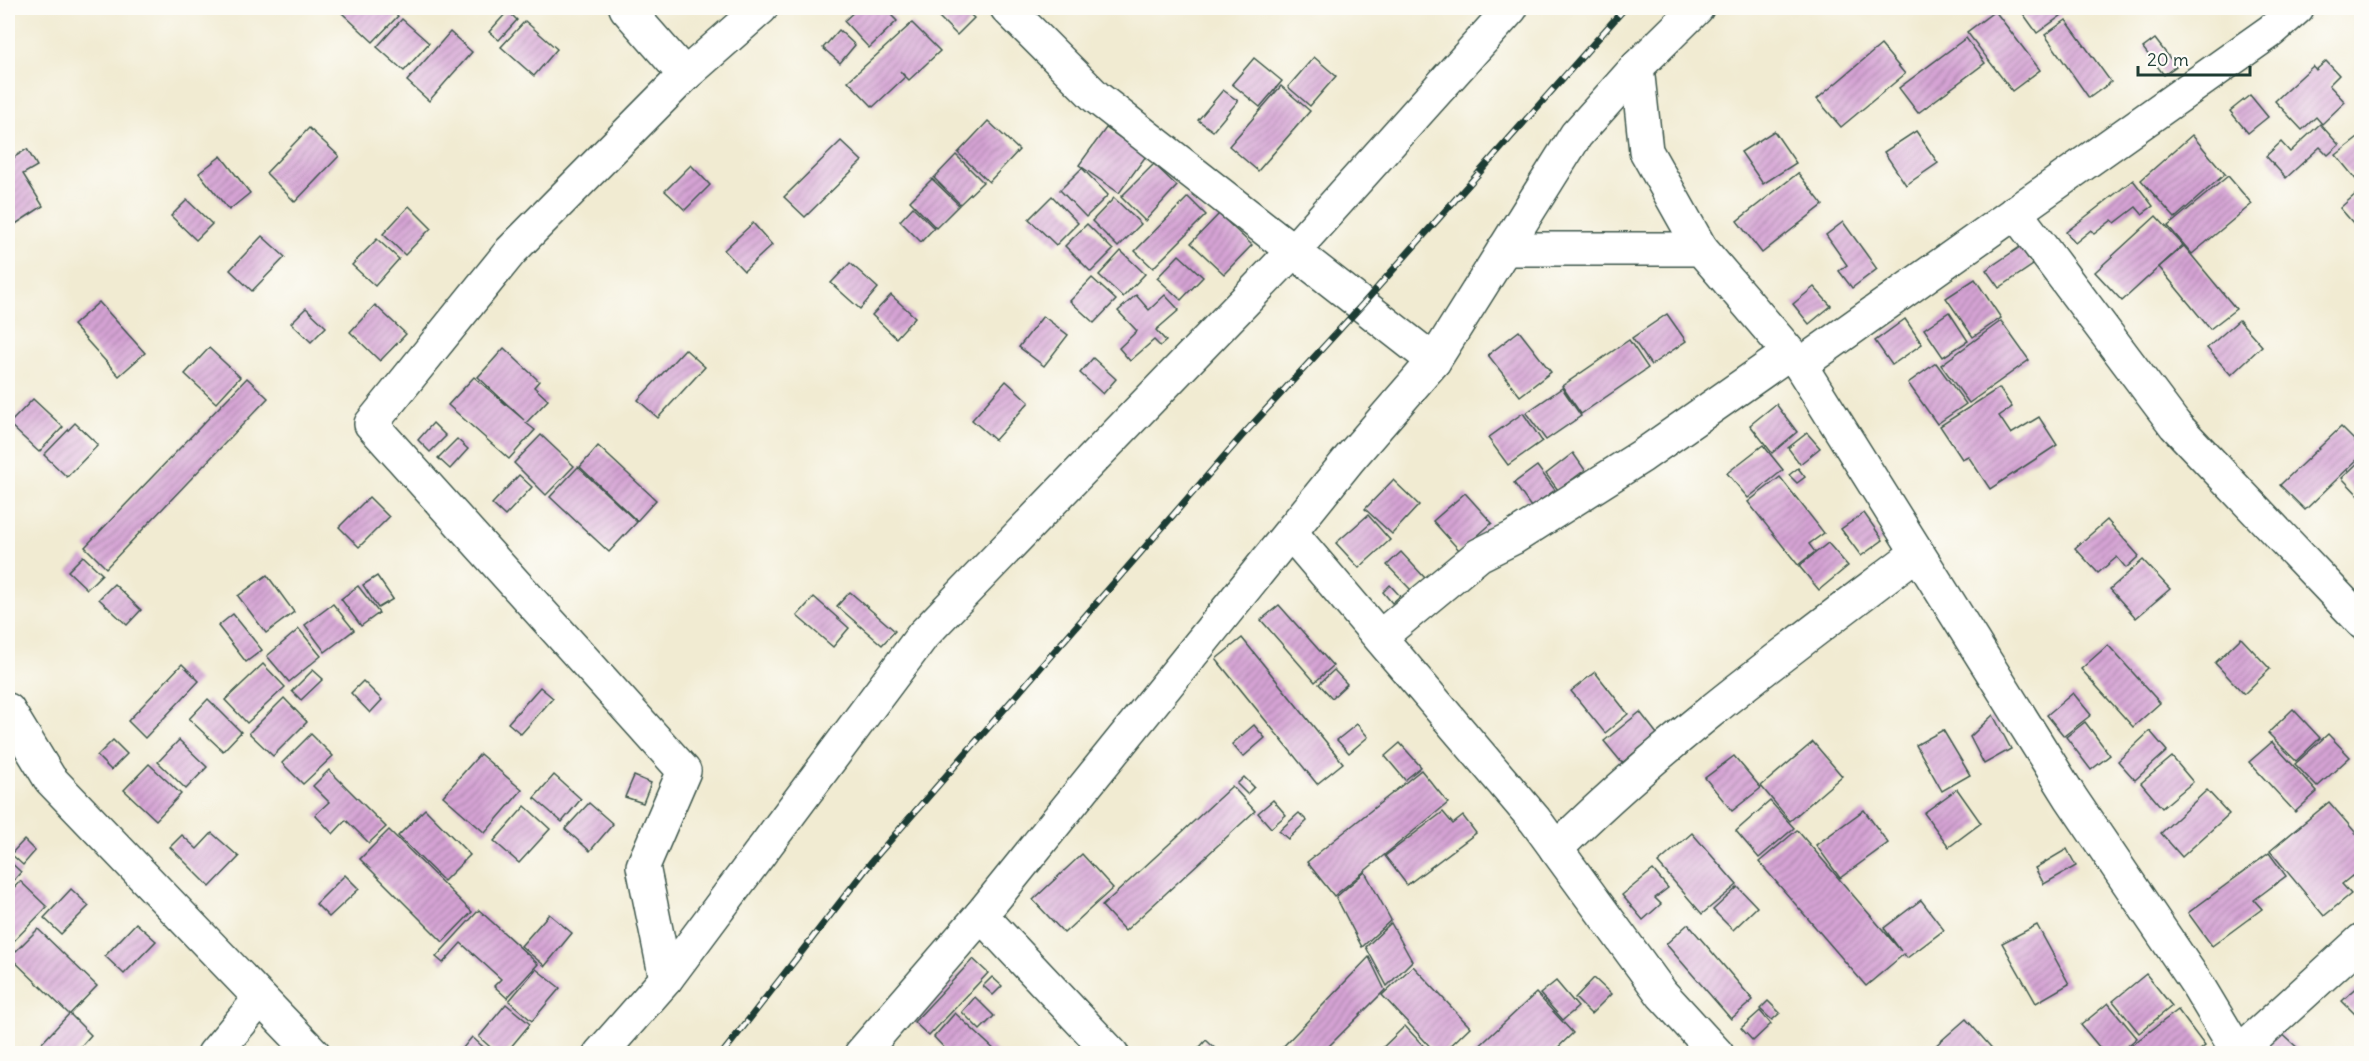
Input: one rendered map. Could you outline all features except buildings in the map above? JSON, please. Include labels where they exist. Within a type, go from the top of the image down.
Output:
[{"type":"street","points":[[626,8],[685,75]]},
{"type":"street","points":[[666,979],[643,866],[684,771],[371,424],[511,251],[685,75],[761,8]]},
{"type":"street","points":[[1007,8],[1096,97],[1434,361]]},
{"type":"street","points":[[600,1053],[666,979],[923,635],[1293,251],[1511,8]]},
{"type":"street","points":[[861,1053],[981,915],[1350,458],[1434,361],[1576,135],[1637,67],[1698,8]]},
{"type":"street","points":[[1380,637],[1479,555],[1513,538],[1795,359],[2015,212],[2271,31],[2297,8]]},
{"type":"street","points":[[1637,67],[1646,152],[1701,249],[1795,359],[2071,798],[2197,984],[2238,1053],[2361,940]]},
{"type":"street","points":[[2015,212],[2175,425],[2361,622]]},
{"type":"street","points":[[1504,249],[1701,249]]},
{"type":"street","points":[[1291,533],[1535,820],[1662,994],[1717,1053]]},
{"type":"street","points":[[1556,849],[1607,798],[1739,688],[1917,553]]},
{"type":"street","points":[[8,710],[50,779],[314,1053]]},
{"type":"street","points":[[981,915],[1112,1053]]},
{"type":"street","points":[[214,1053],[260,999]]},
{"type":"railway","points":[[722,1054],[873,860],[1241,437],[1362,305],[1625,8]]}]
